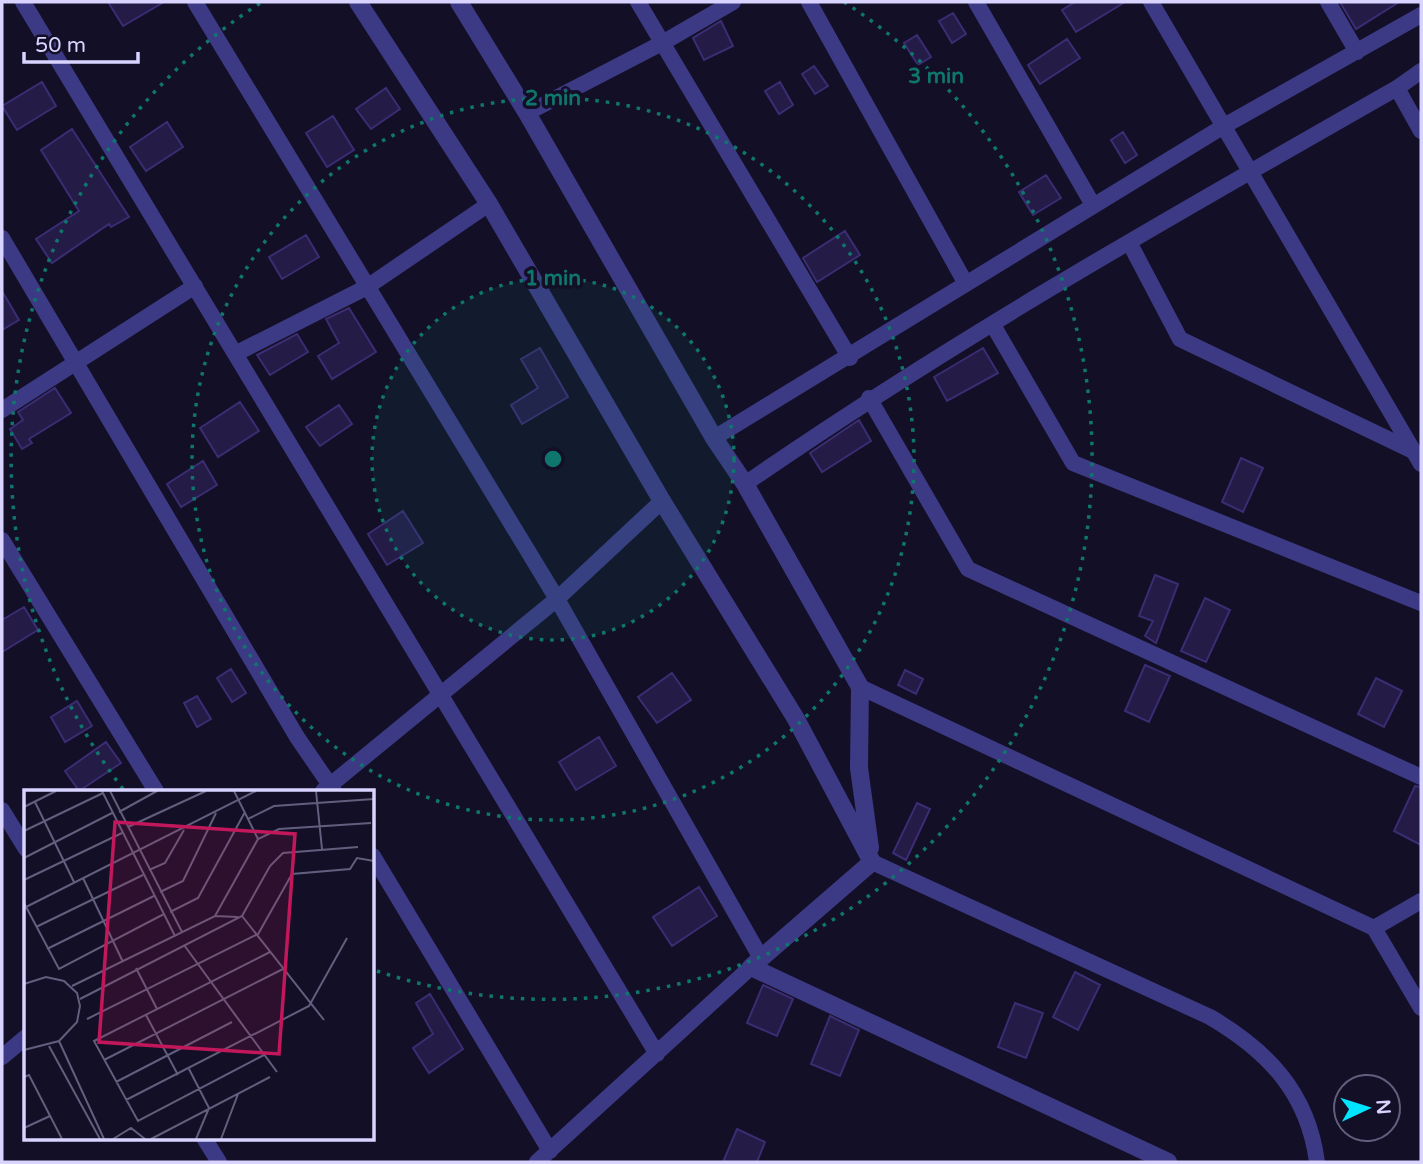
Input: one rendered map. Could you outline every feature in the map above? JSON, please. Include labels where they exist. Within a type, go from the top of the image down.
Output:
[{"type":"street","points":[[23,2],[657,1054]]},
{"type":"street","points":[[195,2],[557,599],[756,962],[1168,1162]]},
{"type":"street","points":[[358,2],[489,204],[662,502],[796,719],[872,862],[1210,1017],[1242,1036],[1270,1059],[1297,1099],[1315,1146],[1317,1162]]},
{"type":"street","points":[[459,2],[527,113],[713,438],[745,484],[860,687],[859,768],[872,862]]},
{"type":"street","points":[[638,2],[850,358]]},
{"type":"street","points":[[527,113],[664,43],[733,2]]},
{"type":"street","points":[[809,2],[966,284]]},
{"type":"street","points":[[976,2],[1093,205]]},
{"type":"street","points":[[1151,2],[1418,458]]},
{"type":"street","points":[[1328,2],[1357,52]]},
{"type":"street","points":[[713,438],[850,358],[1224,126],[1421,15]]},
{"type":"street","points":[[745,484],[869,398],[1129,242],[1397,88],[1421,71]]},
{"type":"street","points":[[1397,88],[1421,131]]},
{"type":"street","points":[[236,354],[368,286],[489,204]]},
{"type":"street","points":[[2,238],[329,789],[557,599],[662,502]]},
{"type":"street","points":[[1129,242],[1180,339],[1418,458]]},
{"type":"street","points":[[2,410],[195,286]]},
{"type":"street","points":[[993,325],[1073,463],[1421,603]]},
{"type":"street","points":[[869,398],[968,569],[1421,777]]},
{"type":"street","points":[[2,540],[155,790]]},
{"type":"street","points":[[860,687],[1374,928],[1421,1008]]},
{"type":"street","points":[[2,810],[24,846]]},
{"type":"street","points":[[374,858],[550,1151]]},
{"type":"street","points":[[537,1162],[756,962],[872,862]]},
{"type":"street","points":[[1374,928],[1421,901]]},
{"type":"street","points":[[2,1057],[24,1039]]},
{"type":"street","points":[[205,1140],[219,1162]]},
{"type":"building","points":[[108,2],[164,2],[123,26]]},
{"type":"building","points":[[1075,2],[1125,2],[1076,32],[1062,10]]},
{"type":"building","points":[[1340,2],[1399,2],[1356,29]]},
{"type":"building","points":[[953,13],[966,34],[952,43],[939,21]]},
{"type":"building","points":[[721,21],[733,46],[704,60],[693,38]]},
{"type":"building","points":[[917,35],[931,57],[918,65],[904,43]]},
{"type":"building","points":[[1067,39],[1080,58],[1040,84],[1028,65]]},
{"type":"building","points":[[814,66],[828,86],[815,94],[802,74]]},
{"type":"building","points":[[42,82],[56,106],[17,130],[2,106]]},
{"type":"building","points":[[780,82],[793,105],[779,114],[765,91]]},
{"type":"building","points":[[386,88],[400,109],[371,129],[356,109]]},
{"type":"building","points":[[333,116],[354,150],[327,167],[306,133]]},
{"type":"building","points":[[167,122],[183,147],[146,171],[130,147]]},
{"type":"building","points":[[72,129],[129,217],[111,227],[109,224],[52,263],[36,239],[79,211],[41,150]]},
{"type":"building","points":[[1123,132],[1137,155],[1125,163],[1111,140]]},
{"type":"building","points":[[1046,175],[1061,198],[1033,215],[1019,192]]},
{"type":"building","points":[[845,231],[860,255],[817,282],[803,258]]},
{"type":"building","points":[[306,235],[319,257],[282,279],[269,257]]},
{"type":"building","points":[[2,291],[19,320],[2,330]]},
{"type":"building","points":[[349,308],[376,352],[332,379],[318,356],[339,343],[326,319]]},
{"type":"building","points":[[297,334],[308,352],[270,375],[257,355]]},
{"type":"building","points":[[540,348],[568,397],[522,424],[511,405],[538,388],[521,359]]},
{"type":"building","points":[[983,348],[998,373],[947,401],[934,377]]},
{"type":"building","points":[[55,388],[71,413],[29,439],[32,443],[22,449],[10,429],[23,420],[18,412]]},
{"type":"building","points":[[240,402],[259,431],[218,457],[200,428]]},
{"type":"building","points":[[339,405],[352,424],[320,446],[306,427]]},
{"type":"building","points":[[859,420],[871,441],[822,472],[810,453]]},
{"type":"building","points":[[1241,458],[1263,468],[1243,512],[1222,502]]},
{"type":"building","points":[[203,461],[217,485],[181,507],[167,484]]},
{"type":"building","points":[[403,511],[423,543],[387,565],[368,534]]},
{"type":"building","points":[[1155,575],[1178,584],[1156,643],[1145,636],[1153,621],[1139,616]]},
{"type":"building","points":[[1205,598],[1230,610],[1206,662],[1181,651]]},
{"type":"building","points":[[24,607],[38,630],[2,652],[2,620]]},
{"type":"building","points":[[1145,665],[1170,676],[1149,722],[1125,711]]},
{"type":"building","points":[[231,669],[246,693],[232,702],[217,678]]},
{"type":"building","points":[[905,670],[923,679],[916,694],[898,685]]},
{"type":"building","points":[[672,673],[691,700],[657,723],[638,697]]},
{"type":"building","points":[[1376,678],[1402,691],[1384,727],[1358,714]]},
{"type":"building","points":[[197,696],[211,719],[197,727],[184,703]]},
{"type":"building","points":[[77,701],[92,726],[65,742],[51,717]]},
{"type":"building","points":[[599,737],[616,766],[576,790],[559,762]]},
{"type":"building","points":[[106,742],[121,763],[80,790],[65,771]]},
{"type":"building","points":[[1415,786],[1421,787],[1421,845],[1394,831]]},
{"type":"building","points":[[917,803],[930,809],[906,860],[893,853]]},
{"type":"building","points":[[699,887],[717,916],[672,946],[653,917]]},
{"type":"building","points":[[1075,972],[1100,985],[1078,1030],[1053,1017]]},
{"type":"building","points":[[763,985],[793,999],[777,1036],[747,1023]]},
{"type":"building","points":[[430,994],[463,1049],[429,1073],[413,1048],[433,1034],[416,1003]]},
{"type":"building","points":[[1015,1003],[1043,1013],[1026,1058],[998,1047]]},
{"type":"building","points":[[830,1016],[859,1030],[840,1076],[811,1064]]},
{"type":"building","points":[[737,1129],[765,1142],[757,1162],[723,1162]]}]
